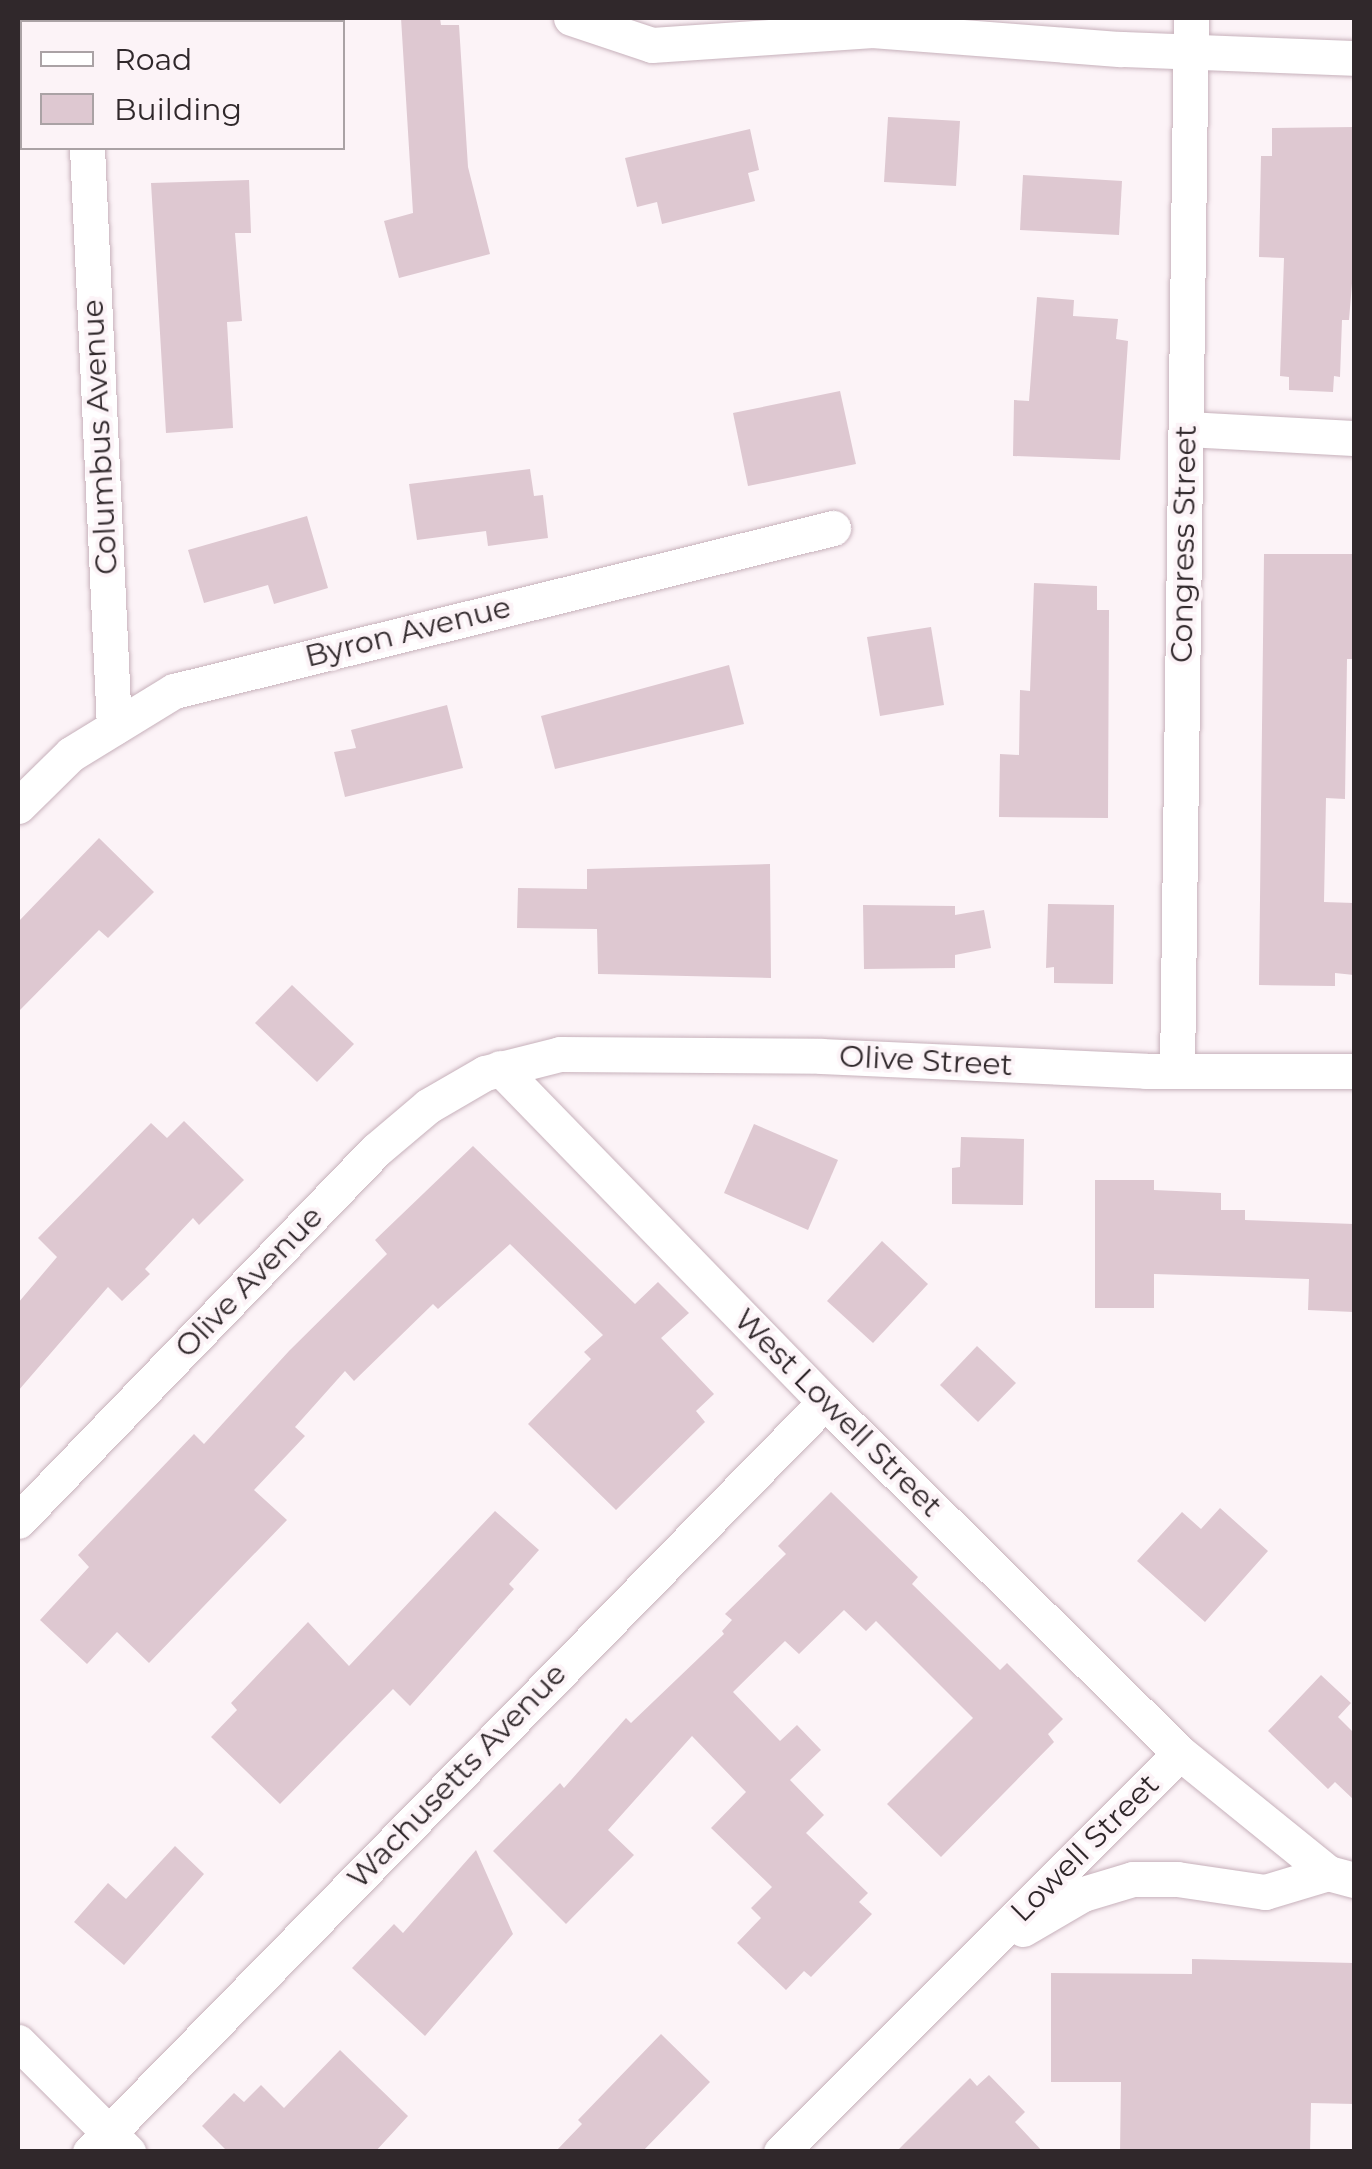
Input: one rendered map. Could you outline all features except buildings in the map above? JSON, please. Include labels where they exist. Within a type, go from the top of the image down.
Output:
[{"type":"street","points":[[571,18],[652,45],[872,30],[1192,34],[1354,58]]},
{"type":"street","name":"Congress Street","points":[[1177,1071],[1192,34]]},
{"type":"street","name":"Columbus Avenue","points":[[87,150],[114,726]]},
{"type":"street","points":[[1186,429],[1354,438]]},
{"type":"street","name":"Byron Avenue","points":[[18,806],[71,754],[174,691],[833,528]]},
{"type":"street","name":"Olive Street","points":[[500,1068],[560,1054],[821,1056],[1177,1071],[1354,1071]]},
{"type":"street","name":"West Lowell Street","points":[[500,1068],[826,1402],[1180,1752]]},
{"type":"street","name":"Olive Avenue","points":[[18,1521],[376,1150],[428,1106],[500,1068]]},
{"type":"street","name":"Wachusetts Avenue","points":[[109,2145],[826,1402]]},
{"type":"street","name":"Lowell Street","points":[[781,2152],[1180,1752],[1341,1876]]},
{"type":"street","name":"Lowell Street","points":[[982,1951],[1083,1894],[1133,1879],[1176,1879],[1265,1892],[1341,1876]]},
{"type":"street","points":[[18,2042],[109,2145]]}]
